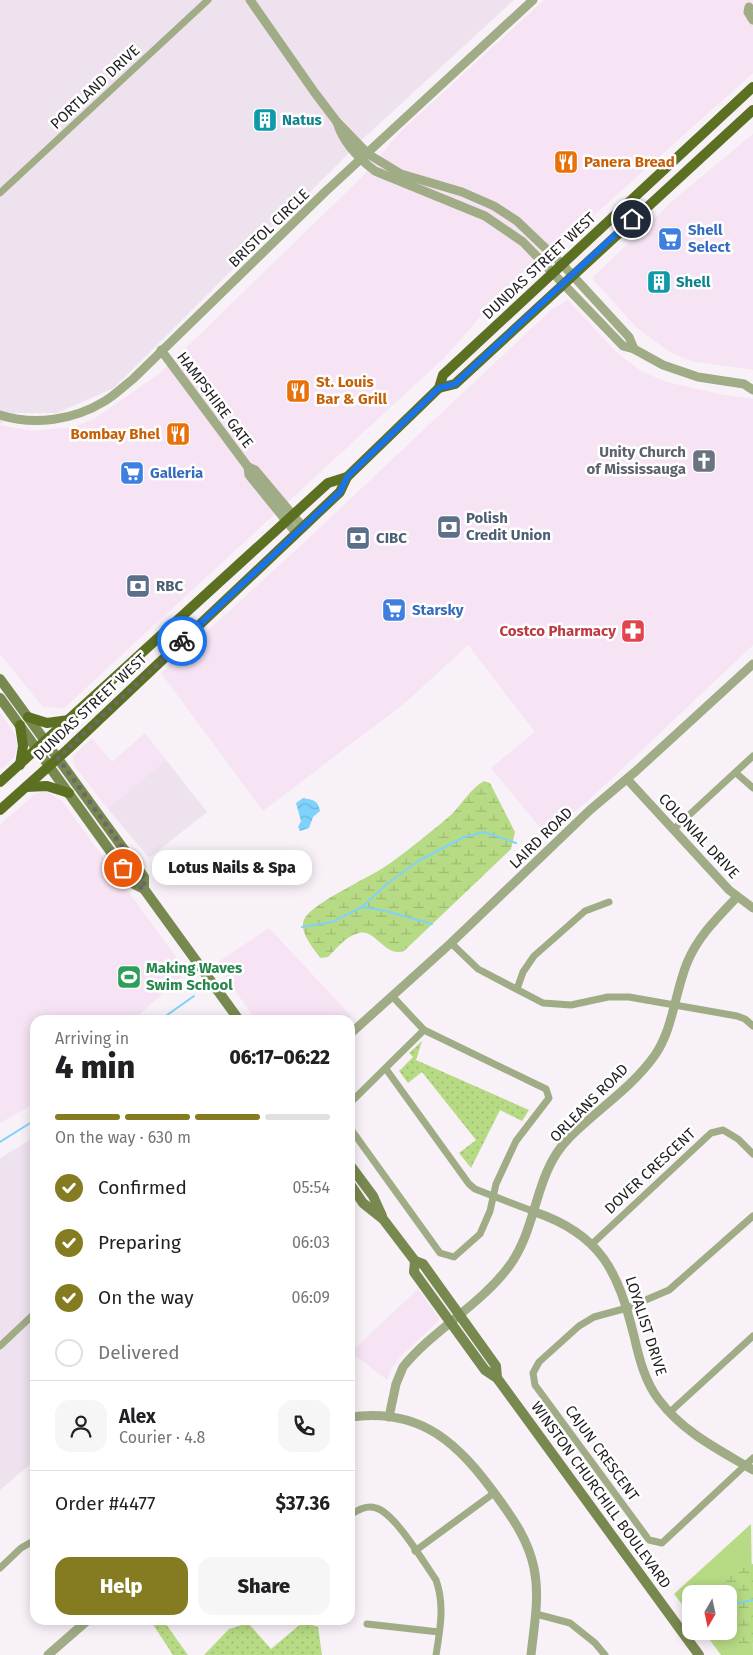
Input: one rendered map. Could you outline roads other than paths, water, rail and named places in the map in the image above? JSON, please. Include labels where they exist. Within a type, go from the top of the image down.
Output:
[{"type":"main road","name":"DUNDAS STREET WEST","points":[[439,388],[455,384],[559,278],[753,87]]},
{"type":"main road","name":"DUNDAS STREET WEST","points":[[0,810],[58,758],[340,492],[347,477],[439,388],[443,375],[559,278],[753,110]]},
{"type":"main road","name":"DUNDAS STREET WEST","points":[[0,782],[328,483],[347,477]]},
{"type":"main road","points":[[0,679],[144,877],[144,889]]},
{"type":"main road","points":[[0,698],[134,884],[144,889],[235,1015]]},
{"type":"main road","points":[[28,717],[47,723],[70,720]]},
{"type":"main road","points":[[20,725],[23,746],[20,765]]},
{"type":"main road","points":[[26,787],[47,786],[69,793]]},
{"type":"main road","name":"WINSTON CHURCHILL BOULEVARD","points":[[355,1171],[373,1196],[383,1219]]},
{"type":"main road","name":"WINSTON CHURCHILL BOULEVARD","points":[[355,1191],[364,1203],[383,1219],[415,1261],[423,1264],[496,1366],[496,1378]]},
{"type":"main road","name":"WINSTON CHURCHILL BOULEVARD","points":[[415,1261],[414,1272],[485,1370],[496,1378],[699,1655]]},
{"type":"street","name":"PORTLAND DRIVE","points":[[0,193],[208,0]]},
{"type":"street","points":[[250,0],[315,94],[337,122],[341,136],[365,157],[376,172],[398,183],[485,216],[523,242],[623,346],[634,349],[658,363],[698,377],[748,383],[753,390]]},
{"type":"street","name":"BRISTOL CIRCLE","points":[[0,415],[22,420],[49,420],[86,412],[114,395],[533,0]]},
{"type":"street","points":[[749,5],[748,12],[753,20]]},
{"type":"street","points":[[365,157],[401,174],[462,192],[494,206],[530,232],[568,270],[630,337],[634,349]]},
{"type":"street","name":"HAMPSHIRE GATE","points":[[161,350],[248,467],[255,470],[299,530]]},
{"type":"street","name":"LAIRD ROAD","points":[[355,1030],[451,943],[590,810],[627,779],[753,664]]},
{"type":"street","points":[[674,828],[753,756]]},
{"type":"street","points":[[736,773],[753,788]]},
{"type":"street","name":"COLONIAL DRIVE","points":[[627,779],[738,897],[753,908]]},
{"type":"street","name":"ORLEANS ROAD","points":[[389,1417],[396,1384],[403,1367],[490,1287],[509,1265],[524,1242],[546,1173],[567,1140],[656,1055],[665,1036],[693,948],[707,929],[738,897]]},
{"type":"street","points":[[517,989],[523,972],[534,956],[585,911],[609,902]]},
{"type":"street","points":[[451,943],[478,969],[543,1003],[556,1005],[582,1004],[608,997],[629,996],[737,1016],[745,1019],[753,1026]]},
{"type":"street","points":[[355,1135],[440,1253],[454,1257],[480,1234],[490,1211],[496,1184],[516,1141],[548,1101],[548,1091],[526,1078],[424,1030],[393,997]]},
{"type":"street","points":[[355,1098],[424,1030]]},
{"type":"street","points":[[386,1069],[469,1184],[475,1189],[535,1212]]},
{"type":"street","name":"DOVER CRESCENT","points":[[592,1244],[711,1133],[723,1130],[738,1139],[753,1154]]},
{"type":"street","name":"LOYALIST DRIVE","points":[[535,1212],[551,1217],[592,1244],[615,1276],[626,1308],[640,1363],[658,1399],[701,1440],[749,1468]]},
{"type":"street","points":[[626,1308],[669,1290],[753,1216]]},
{"type":"street","name":"CAJUN CRESCENT","points":[[626,1308],[594,1317],[579,1326],[539,1362],[533,1373],[535,1384],[649,1540],[662,1543],[749,1468]]},
{"type":"street","points":[[0,1346],[30,1318]]},
{"type":"street","points":[[670,1412],[753,1336]]},
{"type":"street","points":[[355,1417],[389,1417],[426,1428],[448,1440],[467,1457],[494,1493],[517,1525],[530,1551],[536,1579],[536,1614],[531,1655]]},
{"type":"street","points":[[749,1468],[753,1458]]},
{"type":"street","points":[[415,1551],[494,1493]]},
{"type":"street","points":[[355,1512],[366,1507],[376,1508],[388,1514],[436,1580],[441,1593],[436,1655]]},
{"type":"street","points":[[0,1568],[21,1548],[30,1543]]},
{"type":"street","points":[[536,1614],[570,1623],[595,1643],[605,1655]]},
{"type":"street","points":[[367,1624],[439,1632]]},
{"type":"street","points":[[48,1655],[82,1625]]},
{"type":"water","points":[[303,798],[314,801],[320,811],[313,817],[309,828],[300,831],[298,827],[301,821],[296,803]]},
{"type":"waterway","points":[[302,927],[332,922],[362,907],[388,883],[420,860],[464,837],[484,832],[516,843]]},
{"type":"waterway","points":[[362,907],[386,911],[432,924]]},
{"type":"waterway","points":[[167,1015],[194,996]]},
{"type":"waterway","points":[[0,1142],[30,1123]]},
{"type":"waterway","points":[[738,1603],[753,1600]]},
{"type":"place","name":"Natus","points":[[265,120]]},
{"type":"place","name":"Panera Bread","points":[[566,162]]},
{"type":"place","name":"Shell Select","points":[[670,239]]},
{"type":"place","name":"Shell","points":[[659,282]]},
{"type":"place","name":"St. Louis Bar & Grill","points":[[298,391]]},
{"type":"place","name":"Bombay Bhel","points":[[178,434]]},
{"type":"place","name":"Unity Church of Mississauga","points":[[704,461]]},
{"type":"place","name":"Galleria","points":[[132,473]]},
{"type":"place","name":"Polish Credit Union","points":[[449,527]]},
{"type":"place","name":"CIBC","points":[[358,538]]},
{"type":"place","name":"RBC","points":[[138,586]]},
{"type":"place","name":"Starsky","points":[[394,610]]},
{"type":"place","name":"Costco Pharmacy","points":[[633,631]]},
{"type":"place","name":"Lotus Nails & Spa","points":[[123,868]]},
{"type":"place","name":"Making Waves Swim School","points":[[129,977]]}]
